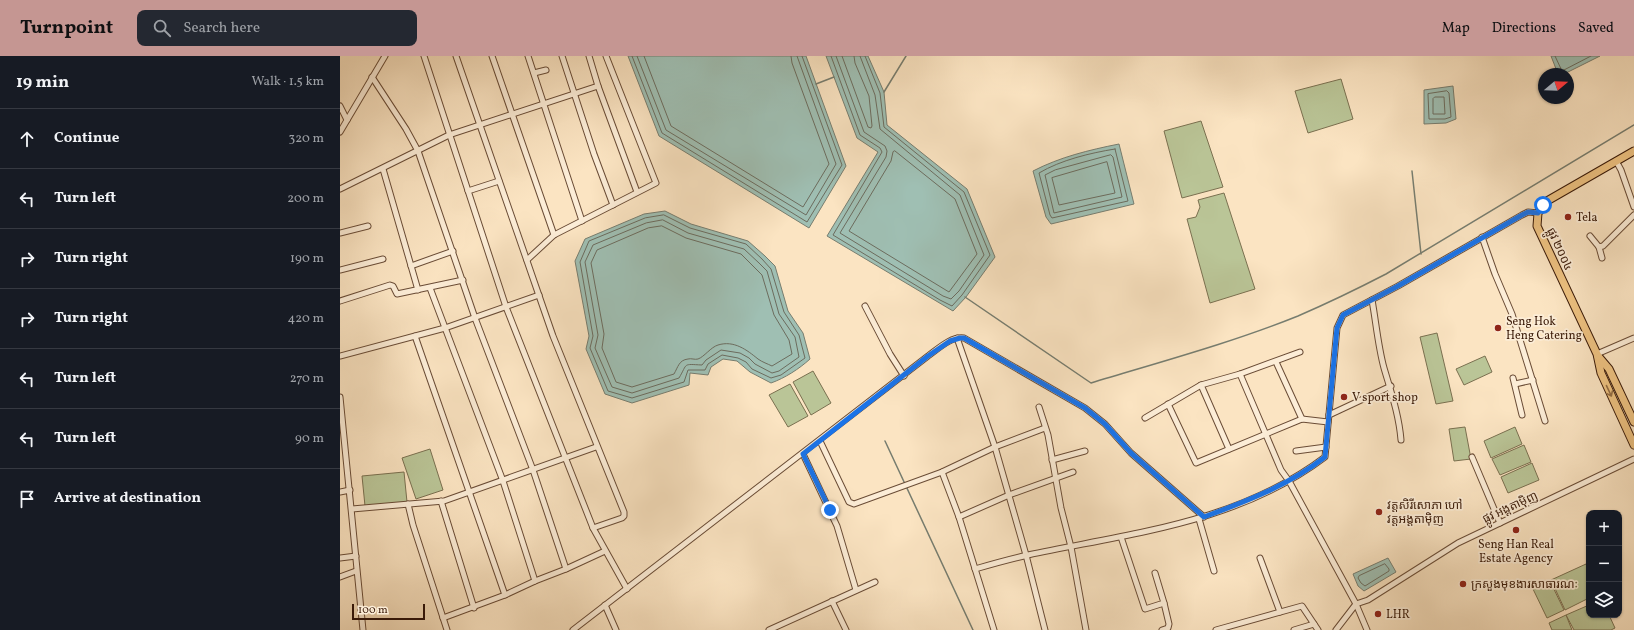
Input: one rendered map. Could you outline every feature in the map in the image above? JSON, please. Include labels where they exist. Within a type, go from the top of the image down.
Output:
[{"type":"main road","points":[[1538,213],[1543,205],[1554,196],[1634,151]]},
{"type":"main road","name":"ផ្លូវ ២០០៤","points":[[1538,213],[1538,229],[1597,354],[1601,373],[1634,444]]},
{"type":"main road","name":"ផ្លូវ ២០០៤","points":[[1597,354],[1609,369],[1634,422]]},
{"type":"street","points":[[340,132],[384,56]]},
{"type":"street","points":[[424,56],[506,306],[592,528],[627,589]]},
{"type":"street","points":[[456,56],[553,336],[596,447],[624,512],[624,516],[592,528]]},
{"type":"street","points":[[492,56],[554,235]]},
{"type":"street","points":[[528,56],[582,221]]},
{"type":"street","points":[[562,56],[613,205]]},
{"type":"street","points":[[589,56],[598,86],[637,192]]},
{"type":"street","points":[[527,260],[554,235],[637,192],[654,185],[656,181],[606,56]]},
{"type":"street","points":[[534,73],[546,70]]},
{"type":"street","points":[[372,78],[406,129],[418,151],[475,318],[533,470],[566,569]]},
{"type":"street","points":[[340,189],[449,135],[598,86]]},
{"type":"street","points":[[340,106],[347,120]]},
{"type":"street","points":[[1616,161],[1621,170],[1634,207]]},
{"type":"street","points":[[383,169],[418,290]]},
{"type":"street","points":[[468,191],[499,181]]},
{"type":"street","points":[[975,569],[1026,555],[1121,537],[1199,519],[1246,501],[1309,470],[1325,457],[1337,328],[1343,315],[1522,215],[1528,212],[1538,213]]},
{"type":"street","points":[[1599,247],[1603,246],[1634,215]]},
{"type":"street","points":[[340,233],[368,226]]},
{"type":"street","points":[[1590,236],[1599,247],[1602,258]]},
{"type":"street","points":[[1482,237],[1495,274],[1512,314],[1545,421]]},
{"type":"street","points":[[410,266],[453,251]]},
{"type":"street","points":[[340,270],[382,259]]},
{"type":"street","points":[[340,301],[390,285],[393,286],[397,294],[463,280]]},
{"type":"street","points":[[430,288],[503,481],[535,581]]},
{"type":"street","points":[[340,356],[445,328],[539,295]]},
{"type":"street","points":[[1372,300],[1384,367],[1391,386],[1400,426],[1401,440]]},
{"type":"street","points":[[866,306],[890,354],[904,376]]},
{"type":"street","points":[[415,336],[505,596]]},
{"type":"street","points":[[957,338],[995,447],[1026,555],[1045,630]]},
{"type":"street","points":[[573,630],[820,441],[928,356],[957,338],[964,338],[1085,408],[1105,424],[1131,453],[1204,517]]},
{"type":"street","points":[[1597,354],[1634,338]]},
{"type":"street","points":[[1145,418],[1201,385],[1276,362],[1300,352]]},
{"type":"street","points":[[1276,362],[1302,419]]},
{"type":"street","points":[[1240,374],[1281,470],[1289,481],[1356,604],[1367,630]]},
{"type":"street","points":[[1513,378],[1522,416]]},
{"type":"street","points":[[1515,384],[1533,380]]},
{"type":"street","points":[[1201,385],[1229,449]]},
{"type":"street","points":[[1329,415],[1391,386]]},
{"type":"street","points":[[340,397],[352,509],[362,630]]},
{"type":"street","points":[[1168,404],[1196,463],[1302,419],[1328,422]]},
{"type":"street","points":[[1039,407],[1045,424],[1061,508],[1071,547],[1086,630]]},
{"type":"street","points":[[820,441],[850,504],[854,504],[942,472],[995,447],[1045,428]]},
{"type":"street","points":[[1296,451],[1326,446]]},
{"type":"street","points":[[352,509],[441,501],[503,481],[596,447]]},
{"type":"street","points":[[1052,460],[1086,451]]},
{"type":"street","points":[[803,454],[837,526],[856,590]]},
{"type":"street","points":[[1472,457],[1500,523]]},
{"type":"street","name":"ផ្លូវ អង្តតាម៉ិញ","points":[[1356,604],[1368,600],[1458,543],[1634,459]]},
{"type":"street","points":[[942,472],[959,517],[994,630]]},
{"type":"street","points":[[959,517],[1009,495],[1073,472]]},
{"type":"street","points":[[340,492],[350,490]]},
{"type":"street","points":[[441,501],[474,608]]},
{"type":"street","points":[[408,504],[413,525],[447,630]]},
{"type":"street","points":[[1199,519],[1214,571]]},
{"type":"street","points":[[1121,537],[1144,608],[1146,609],[1164,603]]},
{"type":"street","points":[[443,618],[505,596],[535,581],[605,551]]},
{"type":"street","points":[[340,558],[356,556]]},
{"type":"street","points":[[1260,558],[1280,612]]},
{"type":"street","points":[[340,577],[356,571]]},
{"type":"street","points":[[1155,573],[1169,624],[1168,628],[1162,630]]},
{"type":"street","points":[[769,630],[875,582]]},
{"type":"street","points":[[832,601],[846,630]]},
{"type":"street","points":[[1336,630],[1356,604]]},
{"type":"street","points":[[606,605],[616,630]]},
{"type":"street","points":[[1216,630],[1302,606],[1318,630]]},
{"type":"street","points":[[1294,630],[1314,624]]},
{"type":"green space","points":[[1341,79],[1353,119],[1308,133],[1295,91]]},
{"type":"green space","points":[[1201,121],[1223,187],[1182,198],[1164,131]]},
{"type":"green space","points":[[1224,193],[1255,289],[1210,303],[1187,219],[1196,217],[1200,207],[1198,200]]},
{"type":"green space","points":[[1437,333],[1453,401],[1436,404],[1420,337]]},
{"type":"green space","points":[[1485,356],[1492,372],[1464,385],[1456,369]]},
{"type":"green space","points":[[813,371],[831,403],[811,415],[793,382]]},
{"type":"green space","points":[[790,384],[808,416],[788,427],[769,395]]},
{"type":"green space","points":[[1465,427],[1471,459],[1454,461],[1449,429]]},
{"type":"green space","points":[[1515,427],[1522,444],[1491,458],[1484,441]]},
{"type":"green space","points":[[1524,445],[1531,462],[1500,475],[1492,459]]},
{"type":"green space","points":[[430,449],[443,490],[416,499],[402,458]]},
{"type":"green space","points":[[1532,463],[1539,480],[1508,493],[1501,477]]},
{"type":"green space","points":[[404,472],[407,502],[365,506],[362,476]]},
{"type":"green space","points":[[1586,564],[1586,600],[1565,610],[1551,580]]},
{"type":"green space","points":[[1550,581],[1564,610],[1547,618],[1533,589]]},
{"type":"green space","points":[[1586,606],[1586,618],[1610,618],[1615,628],[1611,630],[1574,630],[1566,615]]},
{"type":"green space","points":[[1566,615],[1572,630],[1552,630],[1549,623]]},
{"type":"water","points":[[628,56],[806,56],[846,166],[809,228],[659,136]]},
{"type":"water","points":[[826,56],[868,56],[884,92],[887,125],[967,189],[995,257],[966,297],[953,311],[827,236],[878,152],[857,138]]},
{"type":"water","points":[[1551,56],[1600,56],[1574,69],[1556,68]]},
{"type":"water","points":[[1453,86],[1456,119],[1446,123],[1424,124],[1424,90]]},
{"type":"water","points":[[1119,144],[1134,204],[1051,224],[1046,217],[1033,171],[1075,154]]},
{"type":"water","points":[[665,211],[691,224],[748,241],[775,266],[788,311],[803,333],[810,359],[792,373],[771,383],[750,372],[737,361],[723,359],[711,367],[708,375],[690,373],[689,385],[632,403],[605,394],[586,349],[589,336],[575,261],[585,239],[644,214]]},
{"type":"water","points":[[1388,558],[1396,572],[1364,591],[1358,586],[1353,574]]},
{"type":"waterway","points":[[884,92],[906,56]]},
{"type":"waterway","points":[[816,84],[834,77]]},
{"type":"waterway","points":[[965,297],[1091,383],[1195,352],[1273,326],[1342,296],[1386,274],[1634,125]]},
{"type":"waterway","points":[[1412,171],[1421,254]]},
{"type":"waterway","points":[[885,441],[973,630]]},
{"type":"place","name":"Tela","points":[[1568,217]]},
{"type":"place","name":"Seng Hok Heng Catering","points":[[1498,328]]},
{"type":"place","name":"V sport shop","points":[[1344,397]]},
{"type":"place","name":"វត្តសិរីសោភា ហៅ វត្តអង្តតាម៉ិញ","points":[[1379,512]]},
{"type":"place","name":"Seng Han Real Estate Agency","points":[[1516,530]]},
{"type":"place","name":"ក្រសួងមុខងារសាធារណៈ","points":[[1463,584]]},
{"type":"place","name":"LHR","points":[[1378,614]]},
{"type":"route","points":[[830,510],[803,454],[928,356],[957,338],[964,338],[1085,408],[1105,424],[1131,453],[1204,517],[1246,501],[1309,470],[1325,457],[1337,328],[1343,315],[1398,286],[1522,215],[1528,212],[1538,213],[1543,205]]}]
